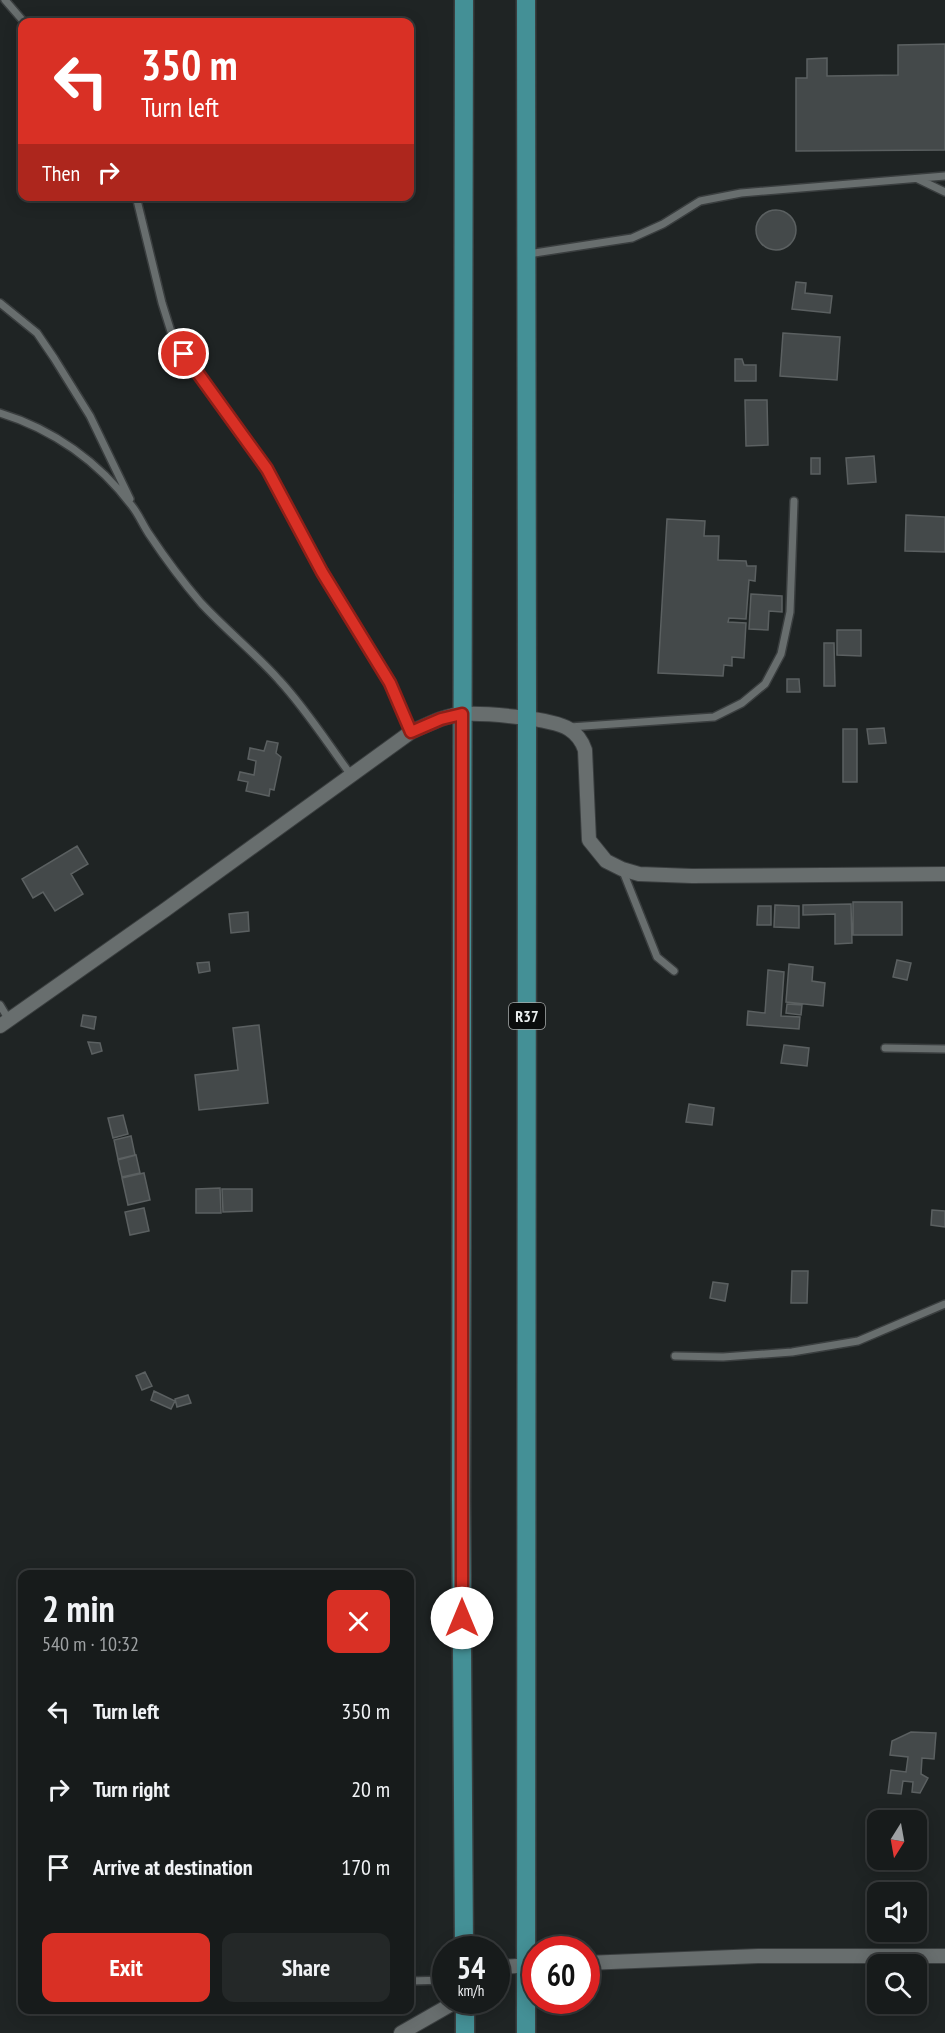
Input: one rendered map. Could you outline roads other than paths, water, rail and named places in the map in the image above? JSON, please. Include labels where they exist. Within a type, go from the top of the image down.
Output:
[{"type":"main road","points":[[464,0],[461,1500],[464,1936]]},
{"type":"main road","name":"R37","points":[[526,0],[530,1936]]},
{"type":"main road","points":[[465,2014],[465,2033]]},
{"type":"main road","name":"R37","points":[[526,2033],[527,2014]]},
{"type":"street","points":[[4,1023],[411,732],[441,719],[462,714],[527,718],[567,727],[582,741],[585,750],[589,840],[606,861],[622,870],[639,874],[692,876],[945,874]]},
{"type":"street","points":[[600,1962],[758,1956],[945,1956]]},
{"type":"street","points":[[401,2033],[434,2014]]},
{"type":"lane","points":[[5,0],[21,18]]},
{"type":"lane","points":[[526,255],[632,238],[663,224],[700,201],[741,193],[945,176]]},
{"type":"lane","points":[[915,178],[945,192]]},
{"type":"lane","points":[[137,201],[173,338],[267,469],[322,572],[390,683],[411,732]]},
{"type":"lane","points":[[0,303],[37,333],[54,358],[90,416],[133,507],[180,578],[222,625],[282,682],[351,775]]},
{"type":"lane","points":[[0,413],[18,418],[51,433],[73,448],[111,482],[133,507]]},
{"type":"lane","points":[[567,727],[714,717],[742,703],[765,684],[781,654],[790,612],[794,501]]},
{"type":"lane","points":[[622,870],[657,957],[674,970]]},
{"type":"lane","points":[[0,1005],[4,1023]]},
{"type":"lane","points":[[885,1048],[945,1048]]},
{"type":"lane","points":[[675,1356],[723,1357],[792,1352],[858,1341],[945,1304]]},
{"type":"lane","points":[[414,1981],[432,1980]]}]
